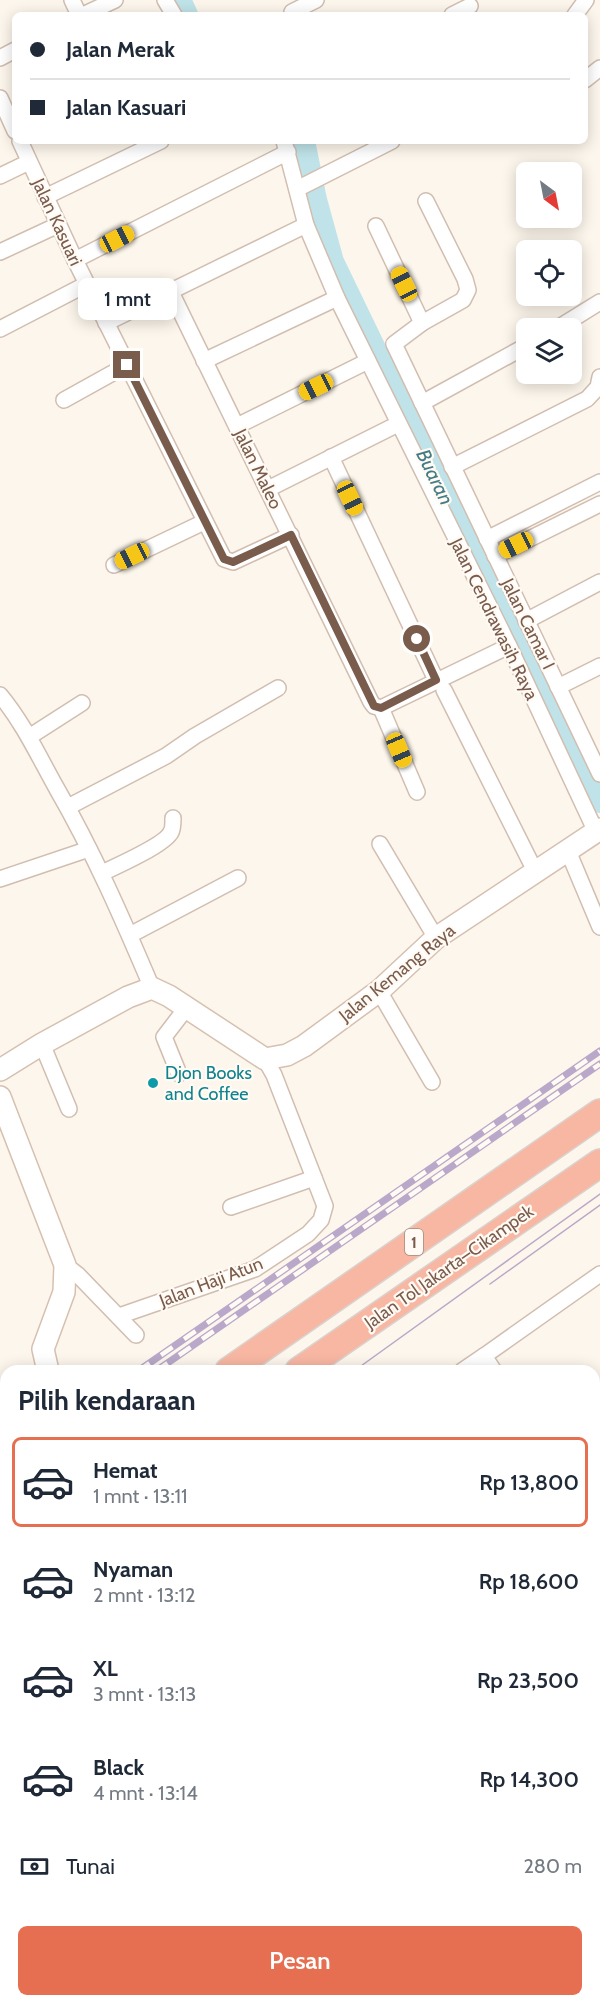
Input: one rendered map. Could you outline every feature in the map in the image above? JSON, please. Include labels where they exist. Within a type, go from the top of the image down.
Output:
[{"type":"highway","name":"1","points":[[238,1365],[600,1113]]},
{"type":"highway","name":"Jalan Tol Jakarta–Cikampek","points":[[308,1365],[600,1163]]},
{"type":"street","points":[[88,12],[115,0]]},
{"type":"street","points":[[290,9],[316,0]]},
{"type":"street","points":[[458,12],[470,6]]},
{"type":"street","points":[[588,78],[600,68]]},
{"type":"street","points":[[0,98],[12,124]]},
{"type":"street","name":"Jalan Kasuari","points":[[21,144],[75,260],[224,559],[233,562],[291,535]]},
{"type":"street","points":[[45,197],[155,144]]},
{"type":"street","points":[[300,187],[386,144]]},
{"type":"street","points":[[75,260],[286,146]]},
{"type":"street","name":"Jalan Cendrawasih Raya","points":[[286,146],[300,187],[306,225],[337,298],[398,424],[494,590],[509,646],[598,830]]},
{"type":"street","points":[[0,176],[29,162]]},
{"type":"street","points":[[376,226],[422,323],[462,300],[468,290],[465,279],[426,201]]},
{"type":"street","points":[[0,252],[58,225]]},
{"type":"street","points":[[106,323],[306,225]]},
{"type":"street","points":[[0,329],[87,284]]},
{"type":"street","name":"Jalan Maleo","points":[[170,290],[371,702],[374,706],[381,708],[417,792]]},
{"type":"street","points":[[204,361],[337,298]]},
{"type":"street","points":[[574,318],[600,302]]},
{"type":"street","name":"Jalan Camar I","points":[[422,323],[393,344],[495,556],[494,590],[526,621],[558,687],[595,749],[600,774]]},
{"type":"street","points":[[422,403],[516,352]]},
{"type":"street","points":[[237,426],[369,361]]},
{"type":"street","points":[[64,400],[127,365]]},
{"type":"street","points":[[452,466],[587,399],[598,387],[600,377]]},
{"type":"street","points":[[268,489],[398,424]]},
{"type":"street","points":[[331,457],[440,685],[536,873]]},
{"type":"street","points":[[487,540],[600,482]]},
{"type":"street","points":[[495,556],[600,504]]},
{"type":"street","points":[[114,565],[204,522]]},
{"type":"street","points":[[526,621],[600,582]]},
{"type":"street","points":[[381,708],[440,685],[509,646]]},
{"type":"street","points":[[558,687],[600,666]]},
{"type":"street","points":[[68,807],[166,756],[195,736],[278,688]]},
{"type":"street","points":[[0,695],[29,737],[68,807],[102,873],[152,988],[169,996],[265,1059],[274,1075],[314,1178],[231,1207]]},
{"type":"street","points":[[29,737],[82,703]]},
{"type":"street","points":[[102,873],[162,841],[171,832],[173,818]]},
{"type":"street","name":"Jalan Kemang Raya","points":[[265,1059],[277,1058],[296,1050],[379,991],[436,938],[598,830]]},
{"type":"street","points":[[380,844],[436,938]]},
{"type":"street","points":[[0,879],[89,849]]},
{"type":"street","points":[[568,851],[600,927]]},
{"type":"street","points":[[130,935],[238,878]]},
{"type":"street","points":[[0,1070],[42,1044],[128,998],[152,988]]},
{"type":"street","points":[[379,991],[432,1082]]},
{"type":"street","points":[[179,1074],[164,1037],[187,1008]]},
{"type":"street","points":[[42,1044],[69,1109]]},
{"type":"street","points":[[0,1097],[65,1265],[64,1292],[43,1349],[47,1365]]},
{"type":"street","name":"Jalan Haji Atun","points":[[119,1316],[255,1269],[308,1234],[321,1220],[325,1206],[314,1178]]},
{"type":"street","points":[[65,1265],[78,1275],[136,1335]]},
{"type":"street","points":[[471,1365],[600,1274]]},
{"type":"street","points":[[484,1356],[491,1365]]},
{"type":"waterway","name":"Buaran","points":[[178,0],[184,12]]},
{"type":"waterway","name":"Buaran","points":[[303,144],[314,200],[331,262],[459,527],[555,706],[600,800]]},
{"type":"tram line","points":[[362,1365],[600,1194]]},
{"type":"tram line","points":[[490,1284],[600,1205]]},
{"type":"railway","points":[[147,1365],[600,1051]]},
{"type":"railway","points":[[165,1365],[600,1064]]},
{"type":"place","name":"Djon Books and Coffee","points":[[153,1083]]},
{"type":"route","points":[[127,365],[224,559],[233,562],[291,535],[374,706],[381,708],[436,680],[417,639]]}]
